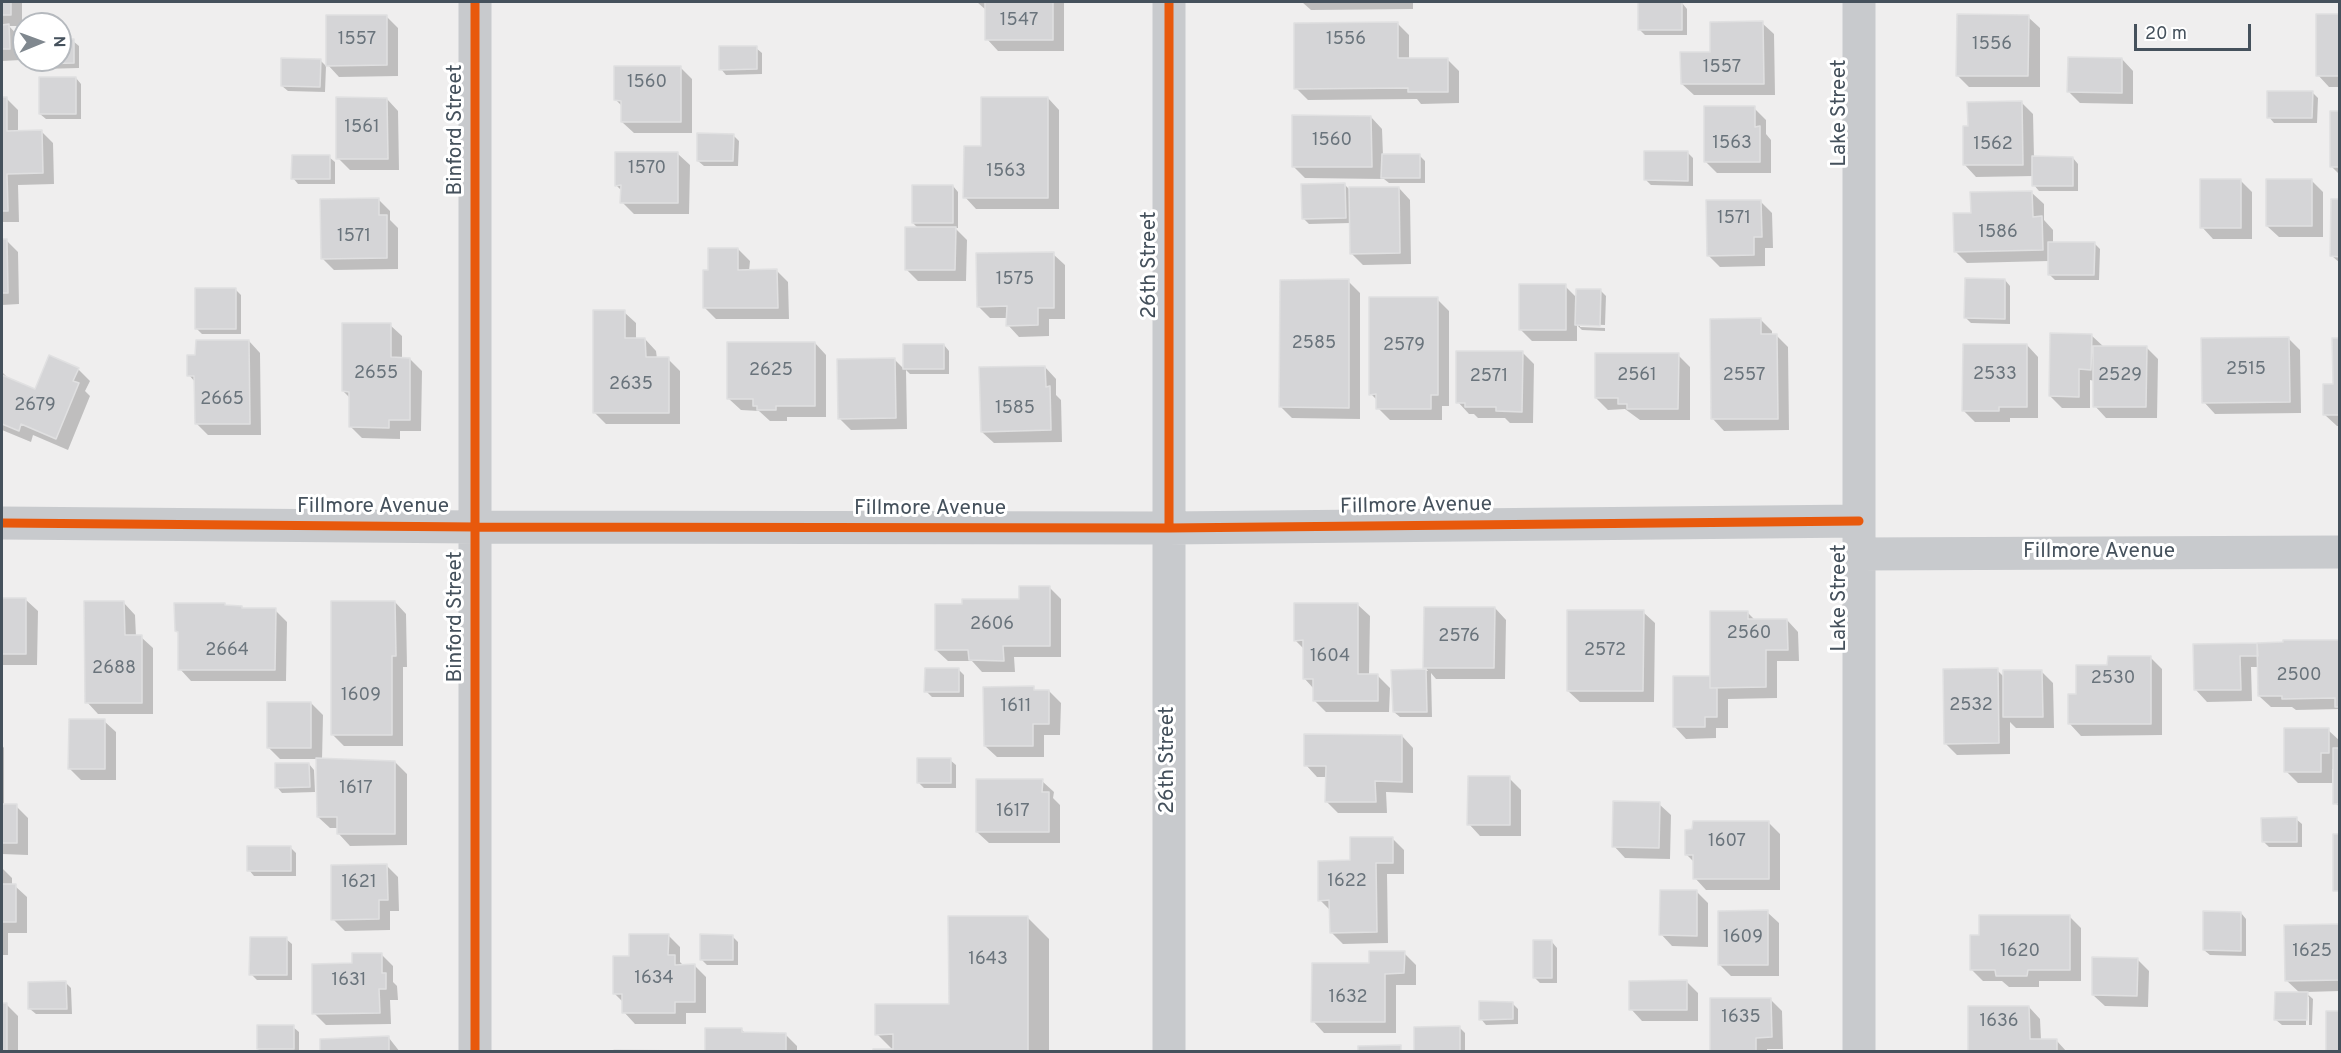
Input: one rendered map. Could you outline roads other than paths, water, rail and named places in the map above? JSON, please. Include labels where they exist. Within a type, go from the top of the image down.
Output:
[{"type":"street","name":"Binford Street","points":[[475,2],[475,1052]]},
{"type":"street","name":"26th Street","points":[[1169,2],[1169,1052]]},
{"type":"street","name":"Lake Street","points":[[1859,2],[1859,1052]]},
{"type":"street","name":"Fillmore Avenue","points":[[2,523],[475,527],[1169,528],[1859,521]]},
{"type":"street","name":"Fillmore Avenue","points":[[1859,554],[2340,552]]}]
